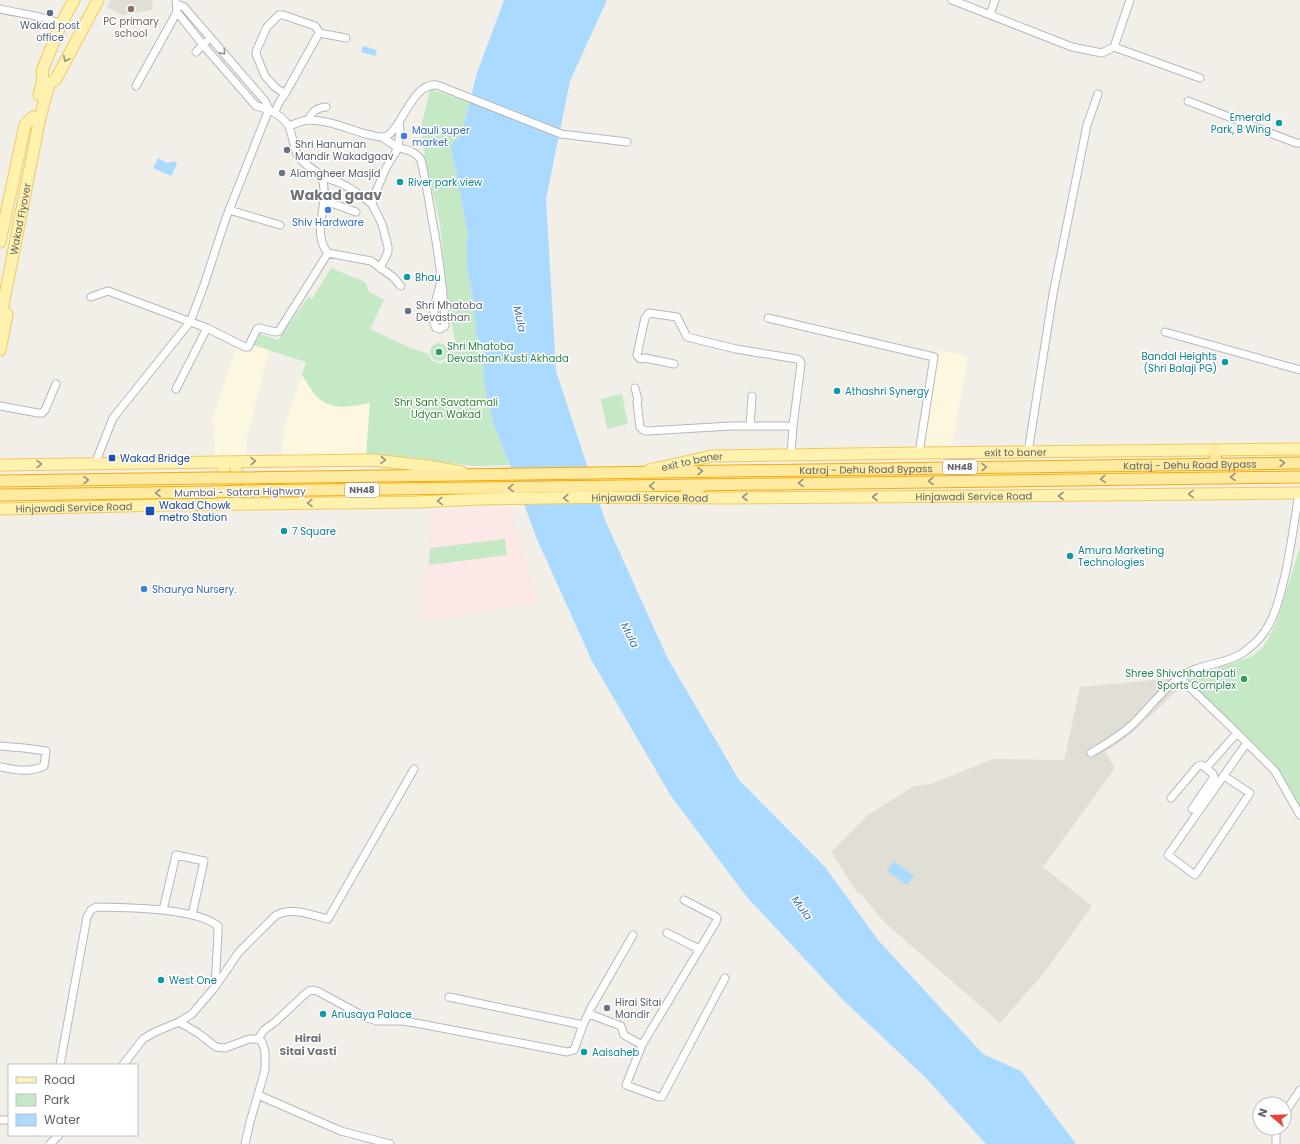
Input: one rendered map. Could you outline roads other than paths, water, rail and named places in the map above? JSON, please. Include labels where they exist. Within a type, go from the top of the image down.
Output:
[{"type":"highway","points":[[1215,450],[1216,464]]},
{"type":"highway","name":"Katraj - Dehu Road Bypass","points":[[477,474],[1300,463]]},
{"type":"highway","name":"Mumbai - Satara Highway","points":[[0,481],[477,474]]},
{"type":"highway","name":"Katraj - Dehu Road Bypass","points":[[480,494],[619,492],[704,485],[1300,476]]},
{"type":"highway","points":[[682,497],[704,485]]},
{"type":"highway","name":"Mumbai - Satara Highway","points":[[0,495],[244,491],[480,494]]},
{"type":"main road","points":[[0,350],[42,128],[36,117],[43,79],[42,71],[61,24],[74,0]]},
{"type":"main road","points":[[0,242],[25,125],[36,117],[49,85],[56,79],[98,0]]},
{"type":"main road","name":"Wakad Flyover","points":[[0,321],[36,117]]},
{"type":"main road","name":"Wakad Flyover","points":[[0,298],[33,134]]},
{"type":"main road","name":"exit to baner","points":[[636,472],[712,456],[919,452],[1300,449]]},
{"type":"main road","points":[[0,465],[373,460],[427,466],[477,474]]},
{"type":"main road","points":[[223,504],[224,462]]},
{"type":"main road","points":[[236,462],[236,504]]},
{"type":"main road","name":"Hinjawadi Service Road","points":[[619,492],[682,497],[1300,493]]},
{"type":"main road","name":"Hinjawadi Service Road","points":[[0,509],[223,504],[417,502],[480,494]]},
{"type":"street","points":[[952,0],[1072,48],[1102,53],[1114,46],[1130,0]]},
{"type":"street","points":[[990,14],[995,0]]},
{"type":"street","points":[[176,5],[184,7],[272,111],[289,126],[298,157],[321,177],[345,184],[372,204],[382,224],[388,247],[386,258],[380,268]]},
{"type":"street","points":[[176,5],[203,45],[256,106],[272,111]]},
{"type":"street","points":[[136,86],[176,5]]},
{"type":"street","points":[[0,9],[42,18],[61,24]]},
{"type":"street","points":[[285,94],[275,87],[265,76],[256,54],[267,27],[279,15],[283,15],[315,26],[319,33]]},
{"type":"street","points":[[319,33],[346,38]]},
{"type":"street","points":[[96,464],[113,418],[190,322],[229,210],[272,111],[285,94],[319,33]]},
{"type":"street","points":[[196,52],[210,37]]},
{"type":"street","points":[[1114,46],[1200,78]]},
{"type":"street","points":[[382,137],[387,136],[418,94],[427,86],[432,84],[561,134],[627,142]]},
{"type":"street","points":[[1028,452],[1055,279],[1087,125],[1098,94]]},
{"type":"street","points":[[1188,101],[1296,143],[1300,143]]},
{"type":"street","points":[[308,120],[313,112],[318,108],[326,107]]},
{"type":"street","points":[[289,126],[308,120],[339,125],[357,132],[382,137],[398,148],[407,149],[417,155],[421,160],[437,245],[445,312],[445,326],[440,329],[436,328],[433,316],[441,281]]},
{"type":"street","points":[[372,204],[386,168],[398,148],[400,130],[398,122]]},
{"type":"street","points":[[321,177],[324,186],[320,238],[324,247],[328,252],[366,260],[375,264],[393,277],[401,286]]},
{"type":"street","points":[[323,200],[356,212]]},
{"type":"street","points":[[229,210],[280,225]]},
{"type":"street","points":[[91,297],[108,291],[207,328],[245,347],[248,347],[257,329],[259,328],[279,332],[328,252]]},
{"type":"street","points":[[674,364],[645,358],[640,359],[637,355],[645,318],[649,313],[677,317],[687,337],[797,359],[800,361],[801,364],[791,455]]},
{"type":"street","points":[[768,318],[934,357],[919,452]]},
{"type":"street","points":[[176,389],[207,328]]},
{"type":"street","points":[[1165,332],[1300,370]]},
{"type":"street","points":[[0,406],[42,413],[45,410],[56,384]]},
{"type":"street","points":[[635,388],[638,400],[640,427],[647,431],[750,426],[793,426]]},
{"type":"street","points":[[750,426],[752,396]]},
{"type":"street","points":[[1091,753],[1134,724],[1155,700],[1179,677],[1195,669],[1241,654],[1257,641],[1265,632],[1274,615],[1282,588],[1300,493]]},
{"type":"street","points":[[1179,677],[1275,771],[1300,815]]},
{"type":"street","points":[[1206,768],[1237,733]]},
{"type":"street","points":[[1224,776],[1250,793],[1195,875],[1168,855],[1247,743]]},
{"type":"street","points":[[0,746],[46,751],[44,766],[37,770],[28,771],[0,767]]},
{"type":"street","points":[[1171,798],[1198,766],[1202,765],[1214,774],[1214,777],[1192,809]]},
{"type":"street","points":[[124,1064],[143,1039],[155,1032],[179,1022],[192,1014],[215,988],[239,952],[262,927],[280,912],[292,911],[328,919],[414,769]]},
{"type":"street","points":[[163,910],[176,855],[204,861],[192,915]]},
{"type":"street","points":[[684,900],[716,916],[716,922],[642,1045],[626,1085],[662,1097],[725,978]]},
{"type":"street","points":[[60,1064],[87,917],[91,910],[96,907],[163,910],[192,915],[214,922],[218,926],[215,988]]},
{"type":"street","points":[[667,933],[699,949]]},
{"type":"street","points":[[245,1144],[265,1070],[265,1052],[260,1040],[264,1030],[310,991],[314,990],[319,992],[367,1018],[378,1021],[403,1021],[567,1052],[574,1050],[591,1008],[634,934]]},
{"type":"street","points":[[450,997],[583,1025]]},
{"type":"street","points":[[589,1014],[621,1026],[624,1035],[642,1045]]},
{"type":"street","points":[[179,1022],[198,1033],[216,1047],[225,1048],[249,1039],[260,1040]]},
{"type":"street","points":[[1292,1102],[1300,1090]]},
{"type":"street","points":[[258,1095],[341,1131],[390,1144]]},
{"type":"street","points":[[50,1144],[58,1136]]},
{"type":"water","name":"Mula","points":[[504,0],[607,0],[570,81],[546,199],[556,371],[605,520],[667,657],[739,780],[825,867],[878,940],[983,1054],[1021,1071],[1076,1144],[986,1144],[926,1078],[842,999],[747,897],[671,796],[592,661],[536,537],[494,426],[486,394],[483,371],[483,349],[476,333],[474,303],[467,267],[466,242],[468,234],[451,148],[452,144],[460,138],[477,73]]},
{"type":"water","points":[[363,46],[377,50],[375,56],[361,52]]},
{"type":"water","points":[[158,158],[167,163],[175,161],[177,164],[171,176],[153,168]]},
{"type":"water","points":[[894,861],[914,876],[907,885],[887,871]]},
{"type":"place","name":"PC primary school","points":[[131,9]]},
{"type":"place","name":"Wakad post office","points":[[50,13]]},
{"type":"place","name":"Emerald Park, B Wing","points":[[1279,123]]},
{"type":"place","name":"Mauli super market","points":[[404,136]]},
{"type":"place","name":"Shri Hanuman Mandir Wakadgaav","points":[[287,150]]},
{"type":"place","name":"Alamgheer Masjid","points":[[282,173]]},
{"type":"place","name":"River park view","points":[[400,182]]},
{"type":"place","name":"Shiv Hardware","points":[[328,210]]},
{"type":"place","name":"Bhau","points":[[407,277]]},
{"type":"place","name":"Shri Mhatoba Devasthan","points":[[408,311]]},
{"type":"place","name":"Shri Mhatoba Devasthan Kusti Akhada","points":[[439,352]]},
{"type":"place","name":"Bandal Heights (Shri Balaji PG)","points":[[1225,362]]},
{"type":"place","name":"Athashri Synergy","points":[[837,391]]},
{"type":"place","name":"Wakad Bridge","points":[[112,458]]},
{"type":"place","name":"Wakad Chowk metro Station","points":[[150,511]]},
{"type":"place","name":"7 Square","points":[[284,531]]},
{"type":"place","name":"Amura Marketing Technologies","points":[[1070,556]]},
{"type":"place","name":"Shaurya Nursery.","points":[[144,589]]},
{"type":"place","name":"Shree Shivchhatrapati Sports Complex","points":[[1244,679]]},
{"type":"place","name":"West One","points":[[161,980]]},
{"type":"place","name":"Hirai Sitai Mandir","points":[[607,1008]]},
{"type":"place","name":"Anusaya Palace","points":[[323,1014]]},
{"type":"place","name":"Aaisaheb","points":[[584,1052]]},
{"type":"district","name":"Wakad gaav","points":[[336,195]]},
{"type":"district","name":"Hirai Sitai Vasti","points":[[308,1044]]},
{"type":"park label","name":"Shri Sant Savatamali Udyan Wakad","points":[[446,408]]}]
